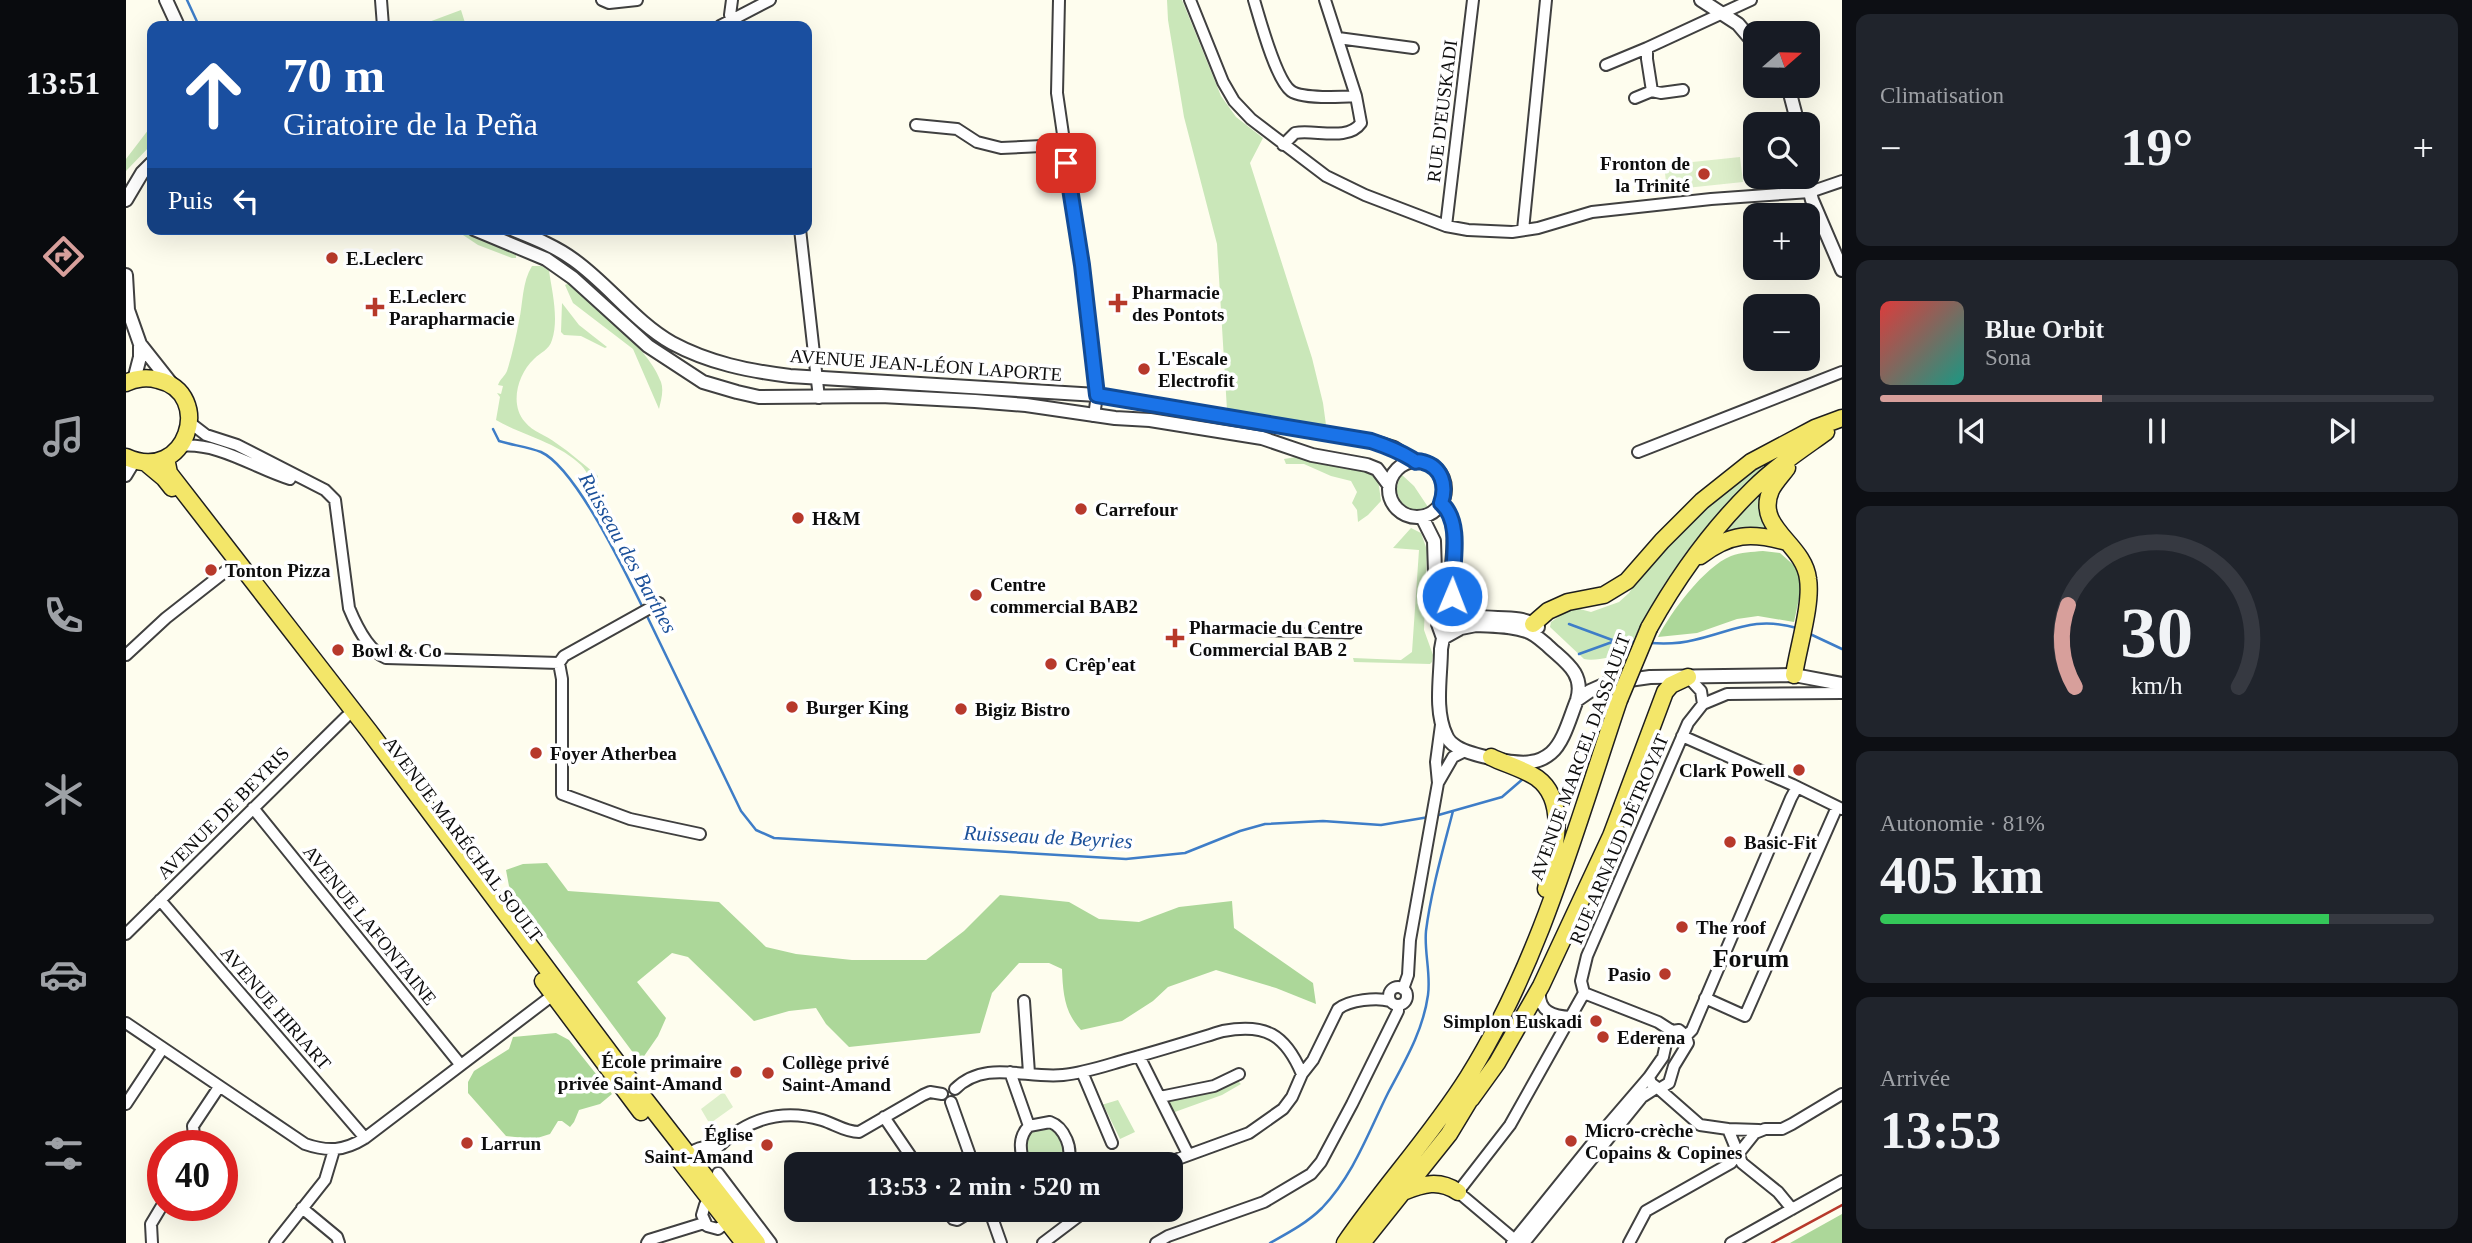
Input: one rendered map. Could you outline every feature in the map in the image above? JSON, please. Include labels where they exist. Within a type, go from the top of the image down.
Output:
[{"type":"main road","points":[[130,382],[153,379],[163,381],[175,388],[184,399],[190,422],[188,433],[173,458]]},
{"type":"main road","points":[[1533,624],[1548,611],[1568,602],[1604,595],[1627,581],[1702,501],[1751,461],[1815,428],[1842,419]]},
{"type":"main road","name":"AVENUE MARCEL DASSAULT","points":[[1345,1243],[1447,1108],[1469,1076],[1505,1011],[1532,952],[1619,699],[1649,628],[1686,566],[1711,534],[1754,488],[1842,419]]},
{"type":"main road","points":[[1794,675],[1809,594],[1808,577],[1804,562],[1796,549],[1774,527],[1768,504],[1771,490],[1798,452]]},
{"type":"main road","points":[[136,460],[173,458]]},
{"type":"main road","points":[[173,458],[349,714],[685,1159],[714,1186],[744,1243]]},
{"type":"main road","name":"AVENUE MARÉCHAL SOULT","points":[[136,460],[164,478],[231,567],[349,714],[567,1015],[685,1159]]},
{"type":"main road","points":[[1686,566],[1730,538],[1758,535],[1788,543]]},
{"type":"main road","points":[[1471,1099],[1497,1063],[1541,986],[1611,836],[1665,692],[1671,685],[1688,677]]},
{"type":"main road","points":[[1491,757],[1534,776],[1545,785],[1556,810],[1551,863],[1532,952]]},
{"type":"main road","name":"AVENUE MARCEL DASSAULT","points":[[1362,1243],[1449,1134],[1471,1099],[1497,1043],[1505,1011]]},
{"type":"main road","points":[[1404,1192],[1433,1183],[1449,1186],[1458,1192]]},
{"type":"main road","points":[[732,1218],[757,1243]]},
{"type":"street","points":[[166,0],[175,21]]},
{"type":"street","points":[[381,0],[383,21]]},
{"type":"street","points":[[601,0],[623,3],[636,0]]},
{"type":"street","points":[[729,21],[732,0]]},
{"type":"street","points":[[734,21],[770,0]]},
{"type":"street","points":[[1190,0],[1223,82],[1234,101],[1251,119],[1310,166],[1365,195],[1446,226],[1486,232],[1522,230],[1592,212],[1810,191],[1842,181]]},
{"type":"street","points":[[1254,0],[1280,78],[1292,92],[1312,96],[1356,96]]},
{"type":"street","points":[[1283,145],[1295,133],[1348,132],[1359,127],[1361,117],[1356,96],[1325,0]]},
{"type":"street","name":"RUE D'EUSKADI","points":[[1446,226],[1473,0]]},
{"type":"street","points":[[1522,230],[1546,0]]},
{"type":"street","points":[[1701,0],[1743,30]]},
{"type":"street","points":[[1606,65],[1751,0]]},
{"type":"street","points":[[1062,1],[1056,69],[1063,145],[1082,265],[1097,395],[1094,416]]},
{"type":"street","points":[[1338,38],[1413,48]]},
{"type":"street","points":[[1647,48],[1652,91]]},
{"type":"street","points":[[1635,98],[1652,91],[1661,93],[1683,90]]},
{"type":"street","points":[[916,125],[957,129],[977,142],[1001,148],[1063,145]]},
{"type":"street","points":[[126,200],[147,168]]},
{"type":"street","points":[[1810,191],[1842,270]]},
{"type":"street","name":"AVENUE JEAN-LÉON LAPORTE","points":[[489,235],[531,252],[561,269],[648,346],[704,382],[759,397],[881,396],[975,401],[1150,420],[1262,438],[1311,456],[1367,465],[1377,469],[1389,485]]},
{"type":"street","name":"AVENUE JEAN-LÉON LAPORTE","points":[[527,235],[575,261],[645,324],[671,342],[699,356],[755,372],[1097,395],[1371,441],[1394,448],[1415,462]]},
{"type":"street","points":[[801,235],[819,398]]},
{"type":"street","points":[[126,275],[128,310],[140,344],[175,388]]},
{"type":"street","points":[[130,382],[140,357],[140,344]]},
{"type":"street","points":[[1638,452],[1842,372]]},
{"type":"street","points":[[190,422],[223,446],[274,474],[325,490]]},
{"type":"street","points":[[173,458],[195,445],[223,446],[263,459],[325,490],[335,500],[349,608],[355,622],[380,656],[559,663]]},
{"type":"street","points":[[263,459],[274,474]]},
{"type":"street","points":[[126,476],[136,460]]},
{"type":"street","points":[[1415,462],[1422,462],[1435,469],[1440,474],[1444,488],[1441,503],[1422,517],[1408,516],[1395,506],[1389,485],[1396,471],[1407,463],[1415,462]]},
{"type":"street","points":[[1441,503],[1447,508],[1454,532],[1452,582],[1455,603],[1460,609],[1474,616],[1493,616],[1533,624],[1559,647],[1579,693],[1557,747],[1545,758],[1531,762],[1465,751],[1451,744],[1441,719]]},
{"type":"street","points":[[1183,1156],[1250,1133],[1283,1109],[1313,1060],[1334,1015],[1343,1005],[1377,1000],[1404,1003],[1406,997],[1403,989],[1408,975],[1410,940],[1438,783],[1436,762],[1441,739],[1443,638],[1436,604],[1434,541],[1422,517]]},
{"type":"street","points":[[126,655],[166,618],[231,567]]},
{"type":"street","points":[[654,606],[564,656],[559,663],[562,679],[562,794],[630,819],[700,834]]},
{"type":"street","points":[[1443,638],[1450,632],[1476,625],[1528,631],[1582,680],[1608,683],[1650,677],[1794,675],[1842,684]]},
{"type":"street","points":[[1244,631],[1350,634]]},
{"type":"street","points":[[1688,677],[1701,691],[1703,704],[1718,696],[1737,693],[1842,693]]},
{"type":"street","points":[[1577,700],[1608,683]]},
{"type":"street","name":"RUE ARNAUD DÉTROYAT","points":[[1458,1192],[1510,1125],[1572,1017],[1584,993],[1581,981],[1587,956],[1682,736],[1688,723],[1703,704]]},
{"type":"street","name":"AVENUE DE BEYRIS","points":[[126,934],[349,714]]},
{"type":"street","points":[[1682,736],[1839,808],[1745,1016],[1705,999]]},
{"type":"street","points":[[1438,783],[1453,757],[1465,751]]},
{"type":"street","points":[[1686,1036],[1692,1030],[1797,787]]},
{"type":"street","name":"AVENUE LAFONTAINE","points":[[253,808],[460,1064]]},
{"type":"street","name":"AVENUE HIRIART","points":[[160,900],[365,1138]]},
{"type":"street","points":[[1541,986],[1539,999],[1547,1012],[1554,1016],[1572,1017]]},
{"type":"street","points":[[1517,1242],[1642,1097],[1669,1083],[1674,1066],[1688,1043],[1686,1036],[1679,1030],[1672,1031],[1658,1022],[1584,993]]},
{"type":"street","points":[[126,1023],[305,1144],[334,1150],[354,1145],[365,1138],[553,995]]},
{"type":"street","points":[[1024,1001],[1029,1073]]},
{"type":"street","points":[[1156,1243],[1168,1236],[1264,1202],[1311,1174],[1321,1162],[1352,1104],[1398,1011],[1394,1003]]},
{"type":"street","points":[[955,1089],[966,1080],[989,1072],[1051,1076],[1082,1072],[1223,1031],[1246,1027],[1270,1033],[1289,1052],[1302,1074]]},
{"type":"street","points":[[1517,1242],[1600,1134],[1649,1077],[1663,1057],[1667,1039],[1672,1031]]},
{"type":"street","points":[[126,1104],[163,1048]]},
{"type":"street","points":[[1139,1056],[1188,1154]]},
{"type":"street","points":[[1010,1072],[1029,1126]]},
{"type":"street","points":[[1082,1072],[1112,1143]]},
{"type":"street","points":[[1160,1097],[1214,1086],[1240,1074]]},
{"type":"street","points":[[1649,1077],[1657,1088],[1700,1125],[1709,1128],[1782,1129],[1842,1094]]},
{"type":"street","points":[[193,1130],[193,1126],[219,1087]]},
{"type":"street","points":[[942,1094],[947,1087],[955,1089]]},
{"type":"street","points":[[951,1102],[956,1098],[955,1089]]},
{"type":"street","points":[[685,1159],[704,1147],[716,1149],[745,1126],[763,1118],[804,1116],[845,1130],[863,1131],[930,1092],[942,1094]]},
{"type":"street","points":[[942,1094],[944,1100],[951,1102]]},
{"type":"street","points":[[951,1102],[969,1152]]},
{"type":"street","points":[[884,1117],[908,1152]]},
{"type":"street","points":[[1021,1152],[1024,1131],[1029,1126],[1050,1122],[1060,1129],[1069,1152]]},
{"type":"street","points":[[1728,1129],[1746,1167],[1778,1192],[1792,1209]]},
{"type":"street","points":[[1629,1243],[1646,1211],[1731,1163],[1749,1138],[1759,1130]]},
{"type":"street","points":[[716,1149],[719,1166],[714,1186],[702,1210],[704,1223],[718,1230],[732,1218]]},
{"type":"street","points":[[275,1243],[325,1180],[334,1150]]},
{"type":"street","points":[[1731,1243],[1842,1181]]},
{"type":"street","points":[[714,1186],[771,1243]]},
{"type":"street","points":[[1458,1192],[1517,1242]]},
{"type":"street","points":[[302,1209],[337,1237],[338,1243]]},
{"type":"street","points":[[152,1243],[153,1221]]},
{"type":"street","points":[[994,1222],[1001,1243]]},
{"type":"street","points":[[1043,1243],[1071,1222]]},
{"type":"street","points":[[647,1243],[649,1240],[704,1223]]},
{"type":"green space","points":[[1167,0],[1182,0],[1221,96],[1236,117],[1263,138],[1250,163],[1312,358],[1326,425],[1227,410],[1217,244],[1184,117]]},
{"type":"green space","points":[[461,10],[464,21],[431,21]]},
{"type":"green space","points":[[147,132],[147,149],[126,171],[126,159]]},
{"type":"green space","name":"Fronton de la Trinité","points":[[1740,157],[1743,182],[1667,190],[1664,165]]},
{"type":"green space","points":[[463,235],[470,235],[513,251],[516,258],[512,258],[478,245]]},
{"type":"green space","points":[[532,266],[542,266],[549,271],[555,323],[551,343],[528,365],[520,381],[517,407],[528,425],[562,447],[598,476],[597,495],[586,472],[572,457],[496,420],[500,397],[497,393],[501,394],[503,386],[498,385],[509,365],[525,286]]},
{"type":"green space","points":[[569,283],[607,314],[646,356],[662,385],[659,409],[633,349],[573,303],[565,285]]},
{"type":"green space","points":[[562,303],[579,325],[607,347],[581,336],[564,335],[561,332]]},
{"type":"green space","points":[[1799,440],[1738,494],[1699,536],[1659,593],[1627,654],[1584,659],[1550,627],[1551,622],[1570,609],[1591,612],[1619,602],[1687,523],[1734,480]]},
{"type":"green space","points":[[1296,457],[1368,472],[1378,479],[1381,501],[1358,522],[1357,510],[1352,503],[1357,492],[1351,481],[1331,476],[1304,464],[1286,464],[1284,459]]},
{"type":"green space","points":[[1401,474],[1414,486],[1428,507],[1414,511],[1402,505],[1396,490]]},
{"type":"green space","points":[[1771,482],[1772,533],[1715,540]]},
{"type":"green space","points":[[1411,528],[1421,533],[1427,550],[1424,630],[1433,655],[1432,662],[1354,662],[1353,658],[1401,660],[1412,652],[1419,550],[1393,548]]},
{"type":"green space","points":[[1763,551],[1780,553],[1797,568],[1801,589],[1794,622],[1758,616],[1737,619],[1697,633],[1658,637],[1680,603],[1710,570],[1731,556]]},
{"type":"green space","points":[[547,863],[568,891],[719,902],[766,947],[796,954],[852,960],[926,960],[964,931],[1000,895],[1069,902],[1099,919],[1139,922],[1179,907],[1232,901],[1234,928],[1313,983],[1316,1004],[1276,988],[1216,970],[1168,987],[1153,1001],[1122,1021],[1081,1030],[1068,1009],[1062,969],[1049,963],[1019,963],[992,993],[980,1033],[849,1047],[826,1024],[816,1008],[789,1011],[754,1021],[688,957],[672,953],[637,982],[666,1018],[658,1036],[640,1062],[509,886],[506,870],[523,864]]},
{"type":"green space","points":[[556,1033],[569,1040],[612,1094],[600,1104],[579,1110],[570,1127],[558,1121],[550,1134],[534,1139],[506,1136],[468,1093],[468,1082],[474,1071],[509,1049],[513,1037]]},
{"type":"green space","points":[[1236,1079],[1241,1084],[1222,1095],[1172,1113],[1165,1101]]},
{"type":"green space","points":[[722,1093],[733,1107],[712,1122],[708,1121],[701,1109]]},
{"type":"green space","points":[[1118,1100],[1135,1132],[1120,1139],[1104,1106],[1098,1106]]},
{"type":"green space","points":[[1048,1124],[1062,1135],[1065,1152],[1026,1152],[1027,1132]]},
{"type":"green space","points":[[1842,1214],[1842,1243],[1790,1243]]},
{"type":"waterway","name":"Ruisseau des Barthes","points":[[187,0],[197,21]]},
{"type":"waterway","name":"Ruisseau des Barthes","points":[[493,429],[499,441],[541,452],[555,462],[569,478],[598,522],[643,608]]},
{"type":"waterway","name":"Ruisseau de Beyries","points":[[646,614],[741,811],[756,830],[774,838],[1126,859],[1185,853],[1265,824],[1323,821],[1381,825],[1429,817]]},
{"type":"waterway","points":[[1569,624],[1615,641]]},
{"type":"waterway","name":"Ruisseau de Beyries","points":[[1650,643],[1688,641],[1756,624],[1797,628]]},
{"type":"waterway","name":"Ruisseau de Beyries","points":[[1810,634],[1842,649]]},
{"type":"waterway","name":"Ruisseau de Beyries","points":[[1579,654],[1615,641],[1636,642]]},
{"type":"waterway","name":"Ruisseau de Beyries","points":[[1435,816],[1502,797],[1524,778]]},
{"type":"waterway","points":[[1270,1243],[1310,1218],[1333,1195],[1359,1153],[1412,1046],[1426,1008],[1429,979],[1426,931],[1453,811]]},
{"type":"railway","points":[[1772,1243],[1842,1205]]},
{"type":"place","name":"Fronton de la Trinité","points":[[1704,174]]},
{"type":"place","name":"E.Leclerc","points":[[332,258]]},
{"type":"place","name":"Pharmacie des Pontots","points":[[1118,303]]},
{"type":"place","name":"E.Leclerc Parapharmacie","points":[[375,307]]},
{"type":"place","name":"L'Escale Electrofit","points":[[1144,369]]},
{"type":"place","name":"Carrefour","points":[[1081,509]]},
{"type":"place","name":"H&M","points":[[798,518]]},
{"type":"place","name":"Tonton Pizza","points":[[211,570]]},
{"type":"place","name":"Centre commercial BAB2","points":[[976,595]]},
{"type":"place","name":"Pharmacie du Centre Commercial BAB 2","points":[[1175,638]]},
{"type":"place","name":"Bowl & Co","points":[[338,650]]},
{"type":"place","name":"Crêp'eat","points":[[1051,664]]},
{"type":"place","name":"Burger King","points":[[792,707]]},
{"type":"place","name":"Bigiz Bistro","points":[[961,709]]},
{"type":"place","name":"Foyer Atherbea","points":[[536,753]]},
{"type":"place","name":"Clark Powell","points":[[1799,770]]},
{"type":"place","name":"Basic-Fit","points":[[1730,842]]},
{"type":"place","name":"The roof","points":[[1682,927]]},
{"type":"place","name":"Pasio","points":[[1665,974]]},
{"type":"place","name":"Simplon Euskadi","points":[[1596,1021]]},
{"type":"place","name":"Ederena","points":[[1603,1037]]},
{"type":"place","name":"École primaire privée Saint-Amand","points":[[736,1072]]},
{"type":"place","name":"Collège privé Saint-Amand","points":[[768,1073]]},
{"type":"place","name":"Micro-crèche Copains & Copines","points":[[1571,1141]]},
{"type":"place","name":"Larrun","points":[[467,1143]]},
{"type":"place","name":"Église Saint-Amand","points":[[767,1145]]},
{"type":"district","name":"Forum","points":[[1751,958]]},
{"type":"route","points":[[1066,163],[1082,265],[1097,395],[1371,441],[1394,448],[1415,462],[1422,462],[1435,469],[1443,481],[1444,496],[1441,503],[1447,508],[1454,532],[1452,596]]}]
